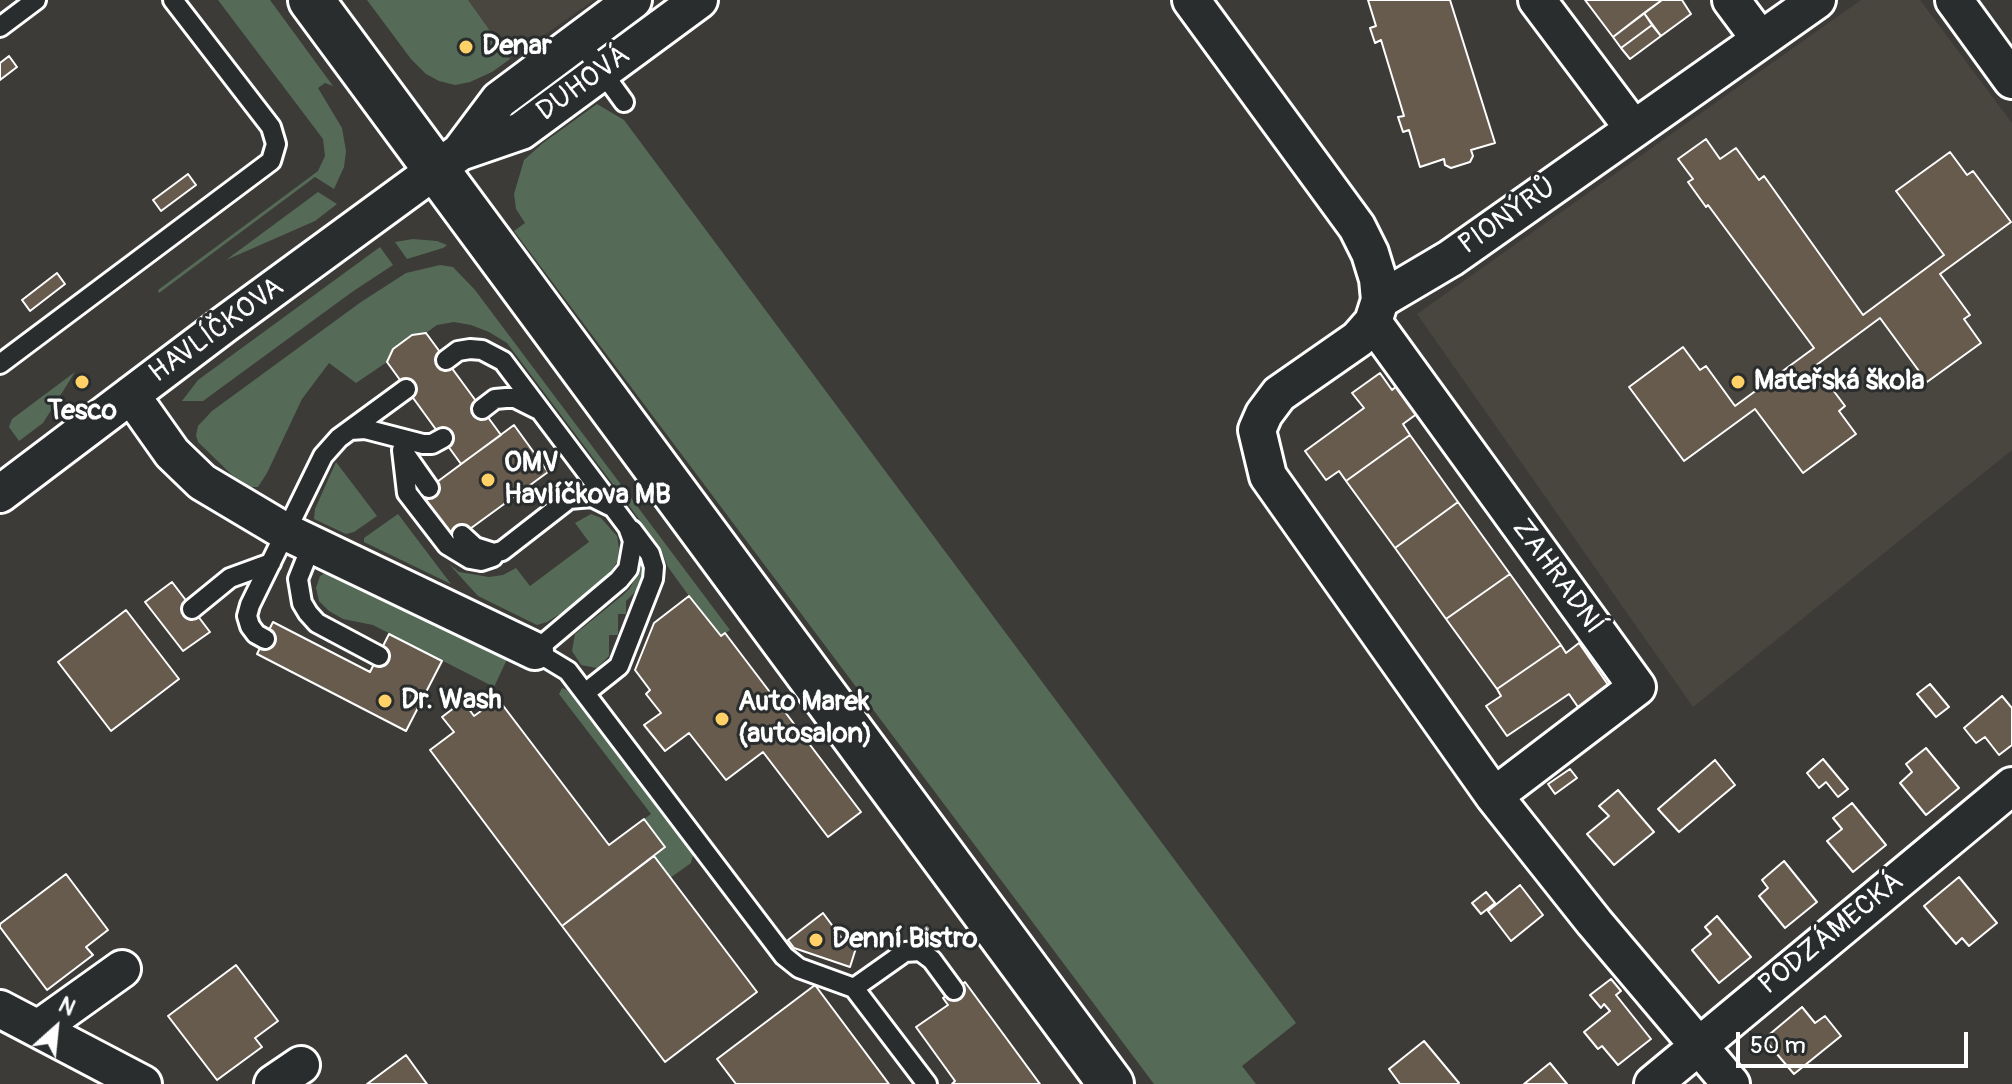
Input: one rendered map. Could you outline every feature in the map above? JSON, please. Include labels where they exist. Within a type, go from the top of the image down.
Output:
[{"type":"main road","points":[[311,0],[448,161],[1111,1084]]},
{"type":"street","name":"DUHOVÁ","points":[[448,161],[499,100],[633,0]]},
{"type":"street","name":"DUHOVÁ","points":[[448,161],[521,131],[699,0]]},
{"type":"street","name":"ZAHRADNÍ","points":[[1191,0],[1357,227],[1378,279],[1376,311],[1637,687],[1494,796]]},
{"type":"street","points":[[1537,0],[1633,128]]},
{"type":"street","points":[[1731,0],[1760,39]]},
{"type":"street","name":"PIONÝRŮ","points":[[1376,311],[1817,0]]},
{"type":"street","points":[[1954,0],[2012,80]]},
{"type":"street","name":"HAVLÍČKOVA","points":[[0,494],[448,161]]},
{"type":"street","points":[[1376,311],[1358,339],[1279,394],[1264,414],[1257,430],[1268,476],[1494,796],[1594,922],[1731,1084]]},
{"type":"street","points":[[131,395],[172,453],[202,482],[290,546],[535,651]]},
{"type":"street","name":"PODZÁMECKÁ","points":[[1653,1084],[2012,786]]},
{"type":"street","points":[[38,1029],[122,969]]},
{"type":"street","points":[[0,1009],[143,1084]]},
{"type":"lane","points":[[0,27],[36,0]]},
{"type":"lane","points":[[0,364],[271,161],[276,144],[271,127],[173,0]]},
{"type":"lane","points":[[579,40],[624,102]]},
{"type":"lane","points":[[446,360],[458,351],[470,349],[494,355],[503,361],[650,554],[654,567],[653,579],[624,657],[612,674],[585,693]]},
{"type":"lane","points":[[265,639],[250,626],[247,616],[250,605],[290,546],[330,445],[406,389]]},
{"type":"lane","points":[[482,409],[495,399],[506,398],[529,404],[543,413]]},
{"type":"lane","points":[[350,430],[365,429],[423,444],[432,444],[443,438]]},
{"type":"lane","points":[[384,434],[396,442],[429,488]]},
{"type":"lane","points":[[402,450],[407,493],[447,545],[470,559],[490,559],[569,499],[592,497],[615,510]]},
{"type":"lane","points":[[628,527],[633,541],[628,569],[535,651],[568,671],[784,956],[799,968],[854,988],[927,1084]]},
{"type":"lane","points":[[462,535],[486,552],[502,551]]},
{"type":"lane","points":[[192,609],[230,578],[290,546]]},
{"type":"lane","points":[[290,546],[302,603],[308,613],[317,623],[379,656]]},
{"type":"lane","points":[[854,988],[905,952],[920,951],[932,960],[954,990]]},
{"type":"shaded area","name":"Denar","points":[[368,0],[594,0],[492,72]]},
{"type":"shaded area","name":"Mateřská škola","points":[[1861,0],[1920,0],[2012,123],[2012,450],[1693,707],[1417,314]]},
{"type":"green space","points":[[218,0],[270,0],[333,86],[325,83],[318,88],[342,128],[346,151],[344,167],[334,189],[315,177],[159,293],[158,290],[318,171],[325,156],[323,139]]},
{"type":"green space","name":"Denar","points":[[367,0],[468,0],[510,59],[470,82],[455,85],[439,81],[426,74],[411,59]]},
{"type":"green space","points":[[597,104],[624,120],[1296,1023],[1242,1066],[1256,1084],[1154,1084],[514,231],[525,223],[516,209],[514,194],[524,160]]},
{"type":"green space","points":[[318,192],[337,204],[315,221],[226,260]]},
{"type":"green space","points":[[413,239],[447,245],[407,259],[395,242]]},
{"type":"green space","points":[[380,247],[393,265],[203,401],[182,401],[198,380]]},
{"type":"green space","points":[[440,265],[453,267],[475,290],[730,630],[721,636],[689,596],[668,567],[660,547],[507,343],[471,325],[454,322],[412,335],[393,349],[387,362],[356,383],[329,363],[302,399],[258,487],[251,487],[232,475],[198,442],[198,426],[212,411],[361,302],[406,273]]},
{"type":"green space","points":[[75,372],[43,423],[19,441],[9,427],[12,419]]},
{"type":"green space","points":[[336,462],[377,516],[346,534],[314,519],[315,509]]},
{"type":"green space","points":[[398,514],[451,584],[364,542],[364,538]]},
{"type":"green space","points":[[591,514],[601,518],[617,536],[617,562],[609,574],[547,622],[537,625],[478,596],[449,564],[459,572],[489,577],[503,575],[516,568],[530,586],[589,542],[575,523]]},
{"type":"green space","points":[[641,567],[644,568],[641,586],[626,601],[626,614],[618,614],[618,635],[609,635],[609,656],[597,668],[581,665],[572,651],[575,634],[630,588]]},
{"type":"green space","points":[[330,570],[509,655],[494,687],[373,625],[343,619],[329,611],[319,601],[316,588],[320,576]]},
{"type":"green space","points":[[562,688],[567,690],[693,855],[691,863],[670,878],[654,856],[665,847],[644,819],[651,814],[559,694]]},
{"type":"building","points":[[1368,0],[1450,0],[1495,143],[1471,150],[1473,156],[1470,162],[1451,168],[1445,165],[1444,159],[1420,167],[1409,130],[1403,132],[1398,117],[1404,116],[1381,40],[1375,43],[1370,28],[1376,26]]},
{"type":"building","points":[[1585,0],[1662,0],[1613,37]]},
{"type":"building","points":[[1662,0],[1682,0],[1691,14],[1661,36],[1644,13]]},
{"type":"building","points":[[1644,13],[1652,25],[1621,48],[1613,37]]},
{"type":"building","points":[[1652,25],[1661,36],[1630,59],[1621,48]]},
{"type":"building","points":[[9,56],[17,67],[0,80],[0,63]]},
{"type":"building","points":[[1706,139],[1720,159],[1736,148],[1759,180],[1764,176],[1863,315],[1944,255],[1896,191],[1950,152],[1967,175],[1973,171],[2011,222],[1940,274],[1970,315],[1964,319],[1981,343],[1927,382],[1880,318],[1815,366],[1845,406],[1839,411],[1856,434],[1803,473],[1755,409],[1684,461],[1629,387],[1683,347],[1700,370],[1706,366],[1735,406],[1814,348],[1688,182],[1693,179],[1678,159]]},
{"type":"building","points":[[188,174],[196,185],[161,211],[153,200]]},
{"type":"building","points":[[57,273],[65,284],[30,311],[22,300]]},
{"type":"building","points":[[426,333],[501,435],[461,464],[387,362],[393,349],[412,335]]},
{"type":"building","points":[[1380,373],[1392,390],[1398,385],[1418,413],[1403,424],[1410,435],[1346,481],[1339,471],[1326,480],[1305,451],[1364,408],[1352,393]]},
{"type":"building","name":"OMV Havlíčkova MB","points":[[514,425],[548,472],[452,542],[418,496]]},
{"type":"building","points":[[1410,435],[1458,502],[1395,548],[1346,481]]},
{"type":"building","points":[[1458,502],[1510,574],[1446,619],[1395,548]]},
{"type":"building","points":[[1510,574],[1561,645],[1497,689],[1446,619]]},
{"type":"building","points":[[172,582],[210,632],[183,651],[145,602]]},
{"type":"building","name":"Auto Marek (autosalon)","points":[[689,596],[721,636],[725,633],[861,812],[828,837],[763,752],[726,780],[689,733],[665,751],[644,725],[661,713],[646,694],[650,690],[635,670],[654,623]]},
{"type":"building","points":[[126,610],[179,679],[111,731],[58,662]]},
{"type":"building","name":"Dr. Wash","points":[[273,622],[370,672],[389,634],[442,661],[406,731],[257,654]]},
{"type":"building","points":[[1579,643],[1611,689],[1580,710],[1569,694],[1507,736],[1486,706],[1501,696],[1497,689],[1561,645],[1566,653]]},
{"type":"building","points":[[1930,684],[1949,707],[1936,717],[1917,694]]},
{"type":"building","points":[[2002,696],[2012,708],[2012,745],[1999,755],[1985,737],[1976,743],[1964,728]]},
{"type":"building","points":[[498,699],[609,845],[644,819],[665,847],[562,926],[430,750],[454,732],[442,717],[463,701],[474,716]]},
{"type":"building","points":[[1926,748],[1959,788],[1926,815],[1900,783],[1912,772],[1906,764]]},
{"type":"building","points":[[1823,759],[1848,789],[1838,797],[1826,782],[1819,788],[1807,773]]},
{"type":"building","points":[[1715,760],[1735,785],[1679,832],[1658,809]]},
{"type":"building","points":[[1570,769],[1577,778],[1555,794],[1548,784]]},
{"type":"building","points":[[1618,790],[1654,832],[1614,865],[1587,834],[1609,816],[1599,806]]},
{"type":"building","points":[[1852,803],[1886,845],[1853,872],[1827,841],[1842,829],[1833,818]]},
{"type":"building","points":[[654,856],[757,992],[665,1062],[562,926]]},
{"type":"building","points":[[1784,861],[1817,902],[1785,928],[1759,896],[1768,888],[1762,880]]},
{"type":"building","points":[[66,874],[108,930],[86,947],[93,955],[47,990],[0,924]]},
{"type":"building","points":[[1959,877],[1997,923],[1969,946],[1962,938],[1956,944],[1924,906]]},
{"type":"building","points":[[1520,885],[1543,915],[1511,941],[1488,911]]},
{"type":"building","points":[[1486,892],[1495,903],[1481,914],[1472,903]]},
{"type":"building","name":"Denní Bistro","points":[[823,913],[846,944],[851,941],[856,948],[850,967],[794,948],[788,940]]},
{"type":"building","points":[[1717,916],[1751,957],[1719,983],[1692,950],[1711,934],[1705,927]]},
{"type":"building","points":[[236,965],[278,1021],[255,1038],[262,1047],[217,1080],[168,1016]]},
{"type":"building","points":[[1611,979],[1621,991],[1616,995],[1651,1039],[1618,1065],[1602,1046],[1598,1049],[1584,1032],[1610,1011],[1604,1004],[1601,1008],[1590,995]]},
{"type":"building","points":[[965,982],[1040,1084],[952,1084],[955,1081],[916,1027],[948,1005],[943,998]]},
{"type":"building","points":[[815,985],[889,1084],[736,1084],[717,1059]]},
{"type":"building","points":[[1802,1007],[1815,1023],[1825,1016],[1841,1036],[1794,1074],[1764,1039]]},
{"type":"building","points":[[1424,1041],[1458,1084],[1400,1084],[1389,1069]]},
{"type":"building","points":[[406,1055],[427,1084],[367,1084]]},
{"type":"building","points":[[1550,1063],[1567,1084],[1524,1084]]},
{"type":"place","name":"Denar","points":[[466,47]]},
{"type":"place","name":"Tesco","points":[[82,382]]},
{"type":"place","name":"Mateřská škola","points":[[1738,382]]},
{"type":"place","name":"OMV Havlíčkova MB","points":[[488,480]]},
{"type":"place","name":"Dr. Wash","points":[[385,701]]},
{"type":"place","name":"Auto Marek (autosalon)","points":[[722,719]]},
{"type":"place","name":"Denní Bistro","points":[[816,940]]}]
